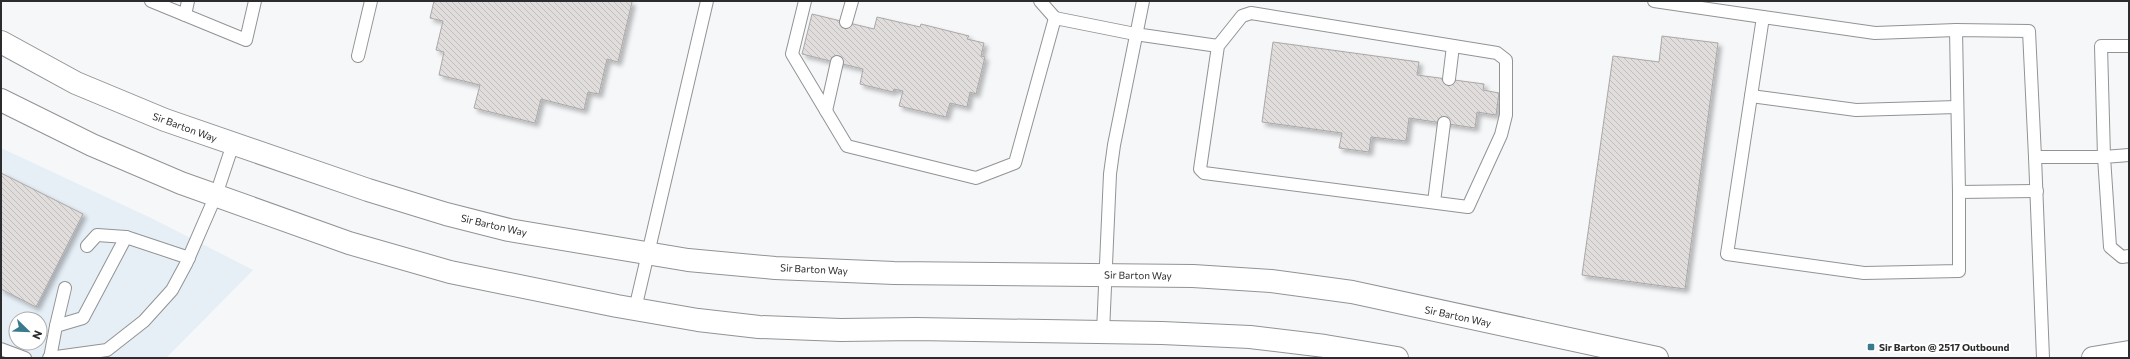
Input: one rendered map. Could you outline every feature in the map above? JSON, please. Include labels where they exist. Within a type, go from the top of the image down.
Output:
[{"type":"main road","name":"Sir Barton Way","points":[[1,42],[76,83],[165,120],[368,190],[446,214],[509,230],[688,260],[783,268],[894,273],[1193,276],[1271,281],[1352,292],[1657,358]]},
{"type":"main road","points":[[1,100],[92,145],[181,183],[349,243],[450,272],[635,309],[698,320],[759,327],[841,330],[916,329],[1103,332],[1250,337],[1325,346],[1397,358]]},
{"type":"main road","points":[[2093,358],[2129,352]]},
{"type":"lane","points":[[151,1],[246,40],[255,1]]},
{"type":"lane","points":[[185,15],[188,1]]},
{"type":"lane","points":[[358,56],[371,1]]},
{"type":"lane","points":[[635,309],[707,1]]},
{"type":"lane","points":[[805,1],[792,54],[848,146],[976,178],[1015,164],[1055,18]]},
{"type":"lane","points":[[846,22],[852,1]]},
{"type":"lane","points":[[1040,1],[1055,18],[1135,34],[1218,46]]},
{"type":"lane","points":[[1103,332],[1105,275],[1114,144],[1135,34],[1143,1]]},
{"type":"lane","points":[[1654,1],[1875,32],[1956,30],[2029,31],[2043,358]]},
{"type":"lane","points":[[1251,13],[1453,46],[1497,53],[1506,60],[1506,115],[1501,135],[1468,207],[1204,173],[1200,169],[1218,46],[1242,16],[1251,13]]},
{"type":"lane","points":[[1763,17],[1727,254],[1864,274],[1959,272],[1956,30]]},
{"type":"lane","points":[[1449,79],[1453,46]]},
{"type":"lane","points":[[2129,46],[2101,46],[2104,157],[2110,247],[2122,257],[2129,256]]},
{"type":"lane","points":[[826,111],[837,62]]},
{"type":"lane","points":[[1751,96],[1856,110],[1957,107]]},
{"type":"lane","points":[[1434,202],[1444,123]]},
{"type":"lane","points":[[65,288],[50,358],[107,350],[144,321],[172,290],[189,258],[216,195],[233,144]]},
{"type":"lane","points":[[2035,157],[2104,157],[2129,155]]},
{"type":"lane","points":[[1959,192],[2037,191]]},
{"type":"lane","points":[[87,246],[98,235],[126,237],[189,258]]},
{"type":"lane","points":[[56,326],[82,318],[126,237]]},
{"type":"lane","points":[[1,349],[25,358]]},
{"type":"shaded area","points":[[1,148],[153,219],[253,270],[166,358],[1,358]]},
{"type":"building","points":[[434,1],[632,2],[618,62],[607,59],[599,94],[588,92],[584,110],[541,99],[535,123],[474,108],[480,85],[439,75],[444,52],[436,50],[443,21],[430,18]]},
{"type":"building","points":[[812,14],[874,29],[877,17],[920,27],[921,24],[969,36],[967,39],[984,43],[981,56],[985,57],[976,94],[970,92],[967,107],[950,103],[946,117],[899,106],[903,91],[894,89],[893,92],[860,84],[863,69],[802,54]]},
{"type":"building","points":[[1662,36],[1718,43],[1685,289],[1582,275],[1613,56],[1659,62]]},
{"type":"building","points":[[1273,42],[1419,62],[1417,75],[1484,84],[1483,90],[1499,93],[1496,115],[1477,112],[1475,128],[1409,118],[1406,141],[1371,137],[1369,152],[1339,148],[1342,133],[1262,122]]},
{"type":"building","points":[[1,173],[83,214],[36,307],[1,289]]},
{"type":"place","name":"Sir Barton @ 2517 Outbound","points":[[1871,347]]}]
